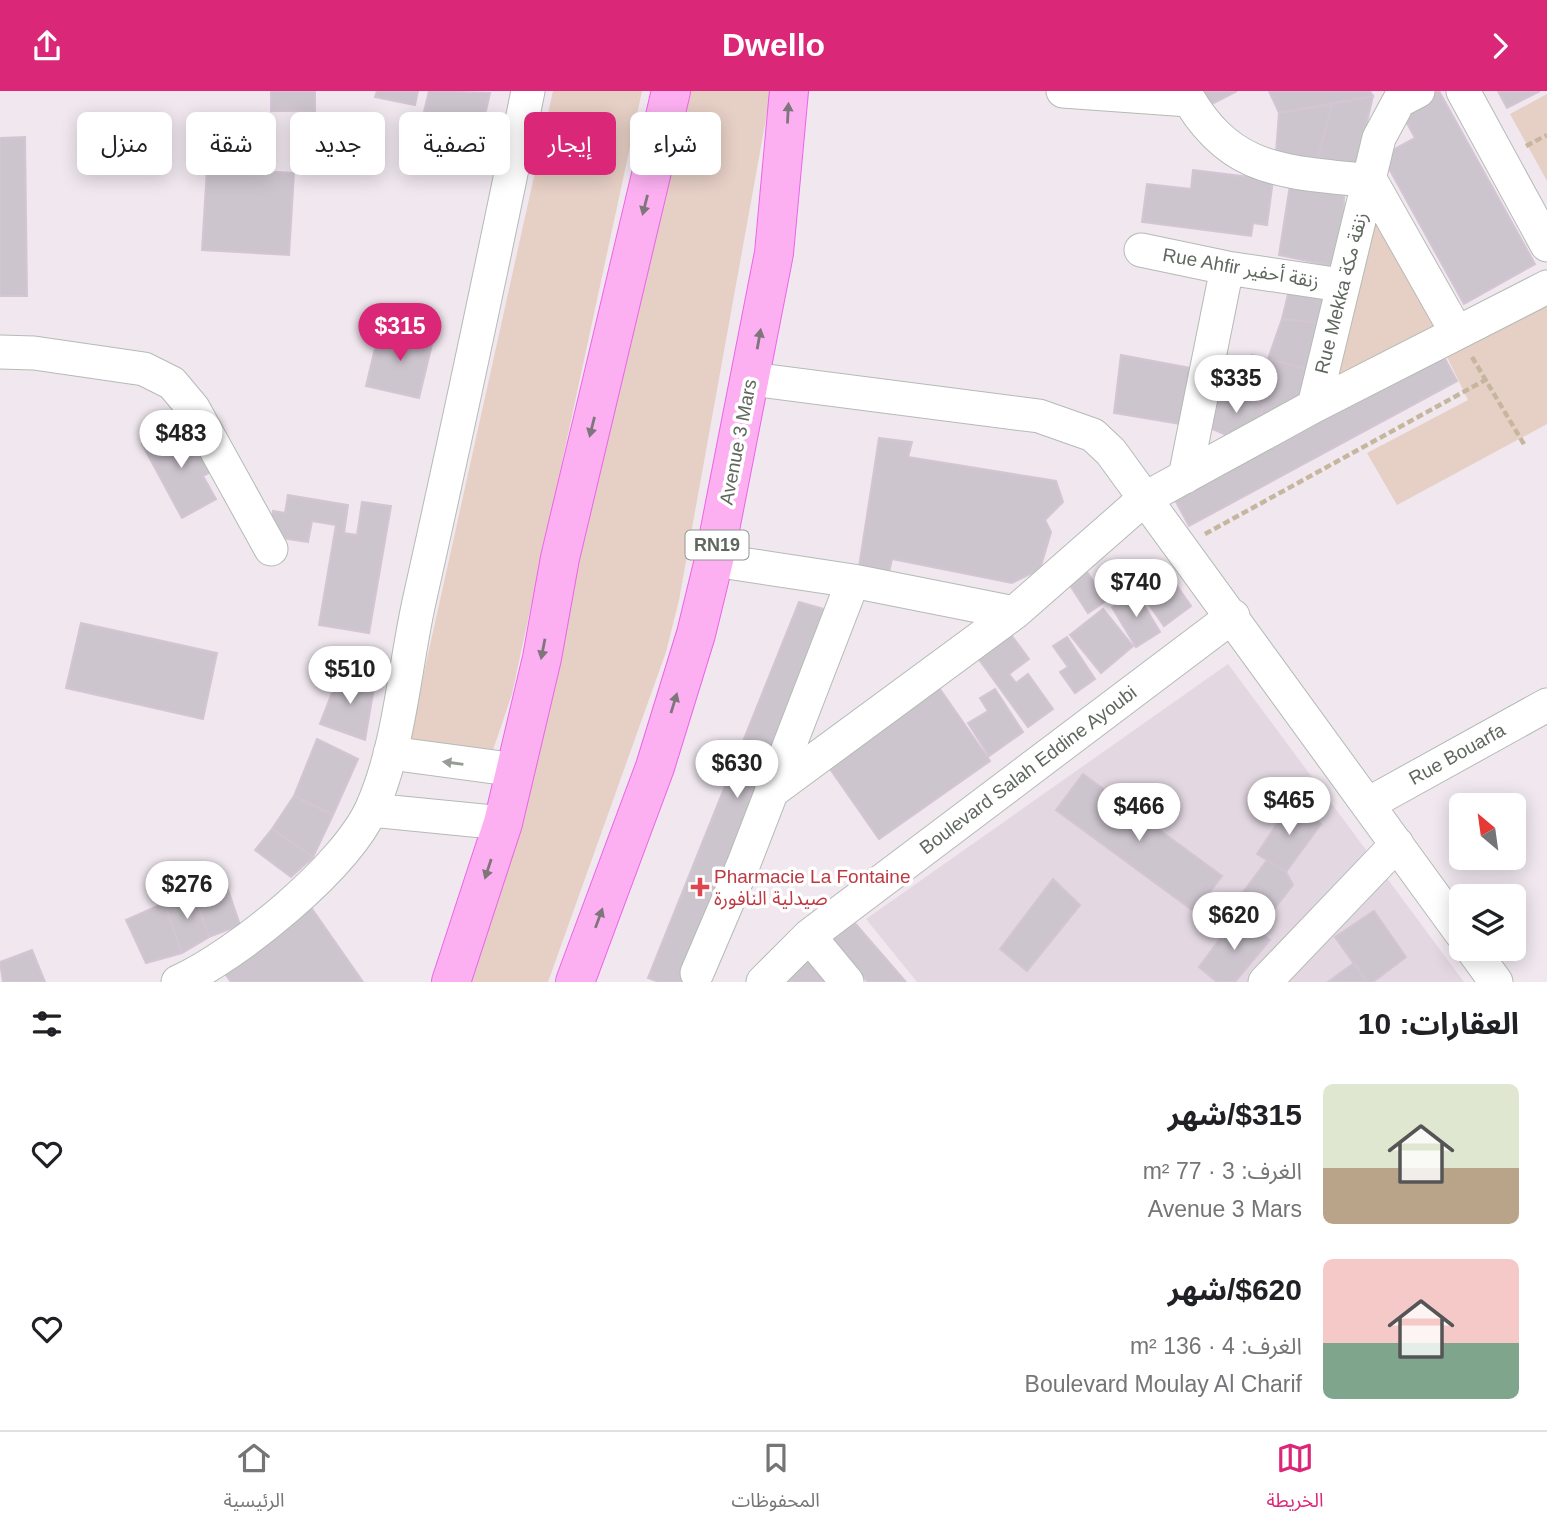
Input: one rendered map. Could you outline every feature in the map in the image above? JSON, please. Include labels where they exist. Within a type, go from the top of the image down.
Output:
[{"type":"main road","points":[[451,982],[503,823],[560,558],[671,91]]},
{"type":"main road","name":"Avenue 3 Mars","points":[[575,982],[655,767],[696,634],[715,560],[774,253],[789,91]]},
{"type":"street","points":[[178,982],[200,972],[260,931],[319,876],[371,810],[390,753],[409,648],[528,91]]},
{"type":"street","points":[[1063,91],[1186,96],[1208,130],[1224,145],[1244,156],[1276,170],[1371,181]]},
{"type":"street","points":[[1463,91],[1547,245]]},
{"type":"street","name":"Rue Mekka زنقة مكة","points":[[1314,406],[1341,285],[1371,181],[1379,138],[1403,94]]},
{"type":"street","name":"Rue Mekka زنقة مكة","points":[[1371,181],[1457,333]]},
{"type":"street","name":"Rue Ahfir زنقة أحفير","points":[[1141,250],[1227,268],[1341,285]]},
{"type":"street","points":[[1185,477],[1227,268]]},
{"type":"street","points":[[772,792],[1014,613],[1144,499],[1314,406],[1547,287]]},
{"type":"street","points":[[0,352],[34,353],[144,369],[172,383],[193,408],[271,549]]},
{"type":"street","points":[[751,379],[1039,416],[1093,435],[1111,452],[1233,616],[1449,916]]},
{"type":"street","points":[[715,560],[853,581],[1014,613]]},
{"type":"street","points":[[697,973],[772,792],[853,581]]},
{"type":"street","name":"Boulevard Salah Eddine Ayoubi","points":[[763,982],[809,936],[1233,616]]},
{"type":"street","name":"Rue Bouarfa","points":[[1368,804],[1547,705]]},
{"type":"street","points":[[390,753],[516,770]]},
{"type":"street","points":[[371,810],[503,823]]},
{"type":"street","points":[[1265,982],[1397,844]]},
{"type":"street","points":[[809,936],[847,982]]},
{"type":"street","points":[[1481,961],[1496,982]]},
{"type":"path","points":[[1457,333],[1525,446]]},
{"type":"path","points":[[1181,547],[1487,379]]},
{"type":"shaded area","points":[[553,91],[642,91],[637,112],[630,112],[630,147],[512,694],[492,753],[409,740],[534,175],[616,175],[616,112],[548,112]]},
{"type":"shaded area","points":[[681,91],[771,91],[679,600],[666,652],[548,982],[448,982],[543,693],[594,499],[663,175],[721,175],[721,112],[677,112]]},
{"type":"shaded area","points":[[1547,94],[1547,181],[1510,114]]},
{"type":"shaded area","points":[[1379,202],[1445,321],[1332,382]]},
{"type":"shaded area","points":[[1547,291],[1547,424],[1397,505],[1367,453],[1468,400],[1442,347]]},
{"type":"shaded area","points":[[1228,664],[1464,982],[917,982],[866,919]]},
{"type":"building","points":[[271,91],[315,91],[315,111],[271,111]]},
{"type":"building","points":[[377,91],[418,91],[415,105],[375,97]]},
{"type":"building","points":[[429,91],[490,93],[486,112],[424,112]]},
{"type":"building","points":[[1200,91],[1237,91],[1208,106]]},
{"type":"building","points":[[1269,91],[1370,91],[1373,96],[1279,113]]},
{"type":"building","points":[[1431,91],[1439,91],[1535,264],[1464,304],[1382,156],[1415,138],[1399,108]]},
{"type":"building","points":[[1498,91],[1540,91],[1507,108]]},
{"type":"building","points":[[1373,96],[1357,165],[1318,158],[1332,104]]},
{"type":"building","points":[[1332,104],[1318,158],[1276,153],[1279,113]]},
{"type":"building","points":[[25,137],[27,296],[0,296],[0,138]]},
{"type":"building","points":[[1193,170],[1273,180],[1267,225],[1253,223],[1251,236],[1142,222],[1147,184],[1191,189]]},
{"type":"building","points":[[276,172],[294,175],[289,255],[202,250],[207,175],[276,175]]},
{"type":"building","points":[[1290,185],[1344,194],[1343,232],[1332,266],[1279,255]]},
{"type":"building","points":[[1291,282],[1329,285],[1321,323],[1282,319]]},
{"type":"building","points":[[1282,319],[1321,323],[1306,369],[1268,359]]},
{"type":"building","points":[[380,328],[433,340],[419,398],[366,386]]},
{"type":"building","points":[[1121,355],[1196,369],[1181,424],[1114,413]]},
{"type":"building","points":[[1252,355],[1306,369],[1301,395],[1255,429],[1265,403],[1241,397]]},
{"type":"building","points":[[1443,355],[1457,381],[1189,526],[1175,500]]},
{"type":"building","points":[[1221,393],[1265,403],[1255,429],[1233,438],[1210,428]]},
{"type":"building","points":[[178,425],[190,448],[199,443],[214,470],[203,476],[216,499],[182,518],[142,444]]},
{"type":"building","points":[[879,438],[912,442],[908,457],[1056,481],[1063,502],[1045,520],[1051,532],[1040,569],[1012,583],[892,559],[888,577],[859,567]]},
{"type":"building","points":[[288,495],[348,505],[344,533],[357,535],[362,502],[391,506],[369,633],[319,625],[336,525],[312,521],[308,542],[269,536],[273,511],[285,513]]},
{"type":"building","points":[[1082,564],[1106,601],[1088,613],[1064,576]]},
{"type":"building","points":[[1168,573],[1191,606],[1164,626],[1141,593]]},
{"type":"building","points":[[1136,592],[1160,632],[1136,647],[1112,607]]},
{"type":"building","points":[[799,602],[827,610],[685,982],[659,982],[648,978]]},
{"type":"building","points":[[1103,609],[1133,646],[1101,673],[1070,635]]},
{"type":"building","points":[[81,623],[217,653],[203,719],[66,688]]},
{"type":"building","points":[[1003,624],[1029,659],[1009,674],[1016,683],[1028,674],[1053,709],[1028,727],[970,647]]},
{"type":"building","points":[[1067,637],[1095,679],[1075,693],[1060,672],[1068,667],[1053,646]]},
{"type":"building","points":[[340,672],[375,682],[365,740],[320,724]]},
{"type":"building","points":[[933,679],[990,761],[879,839],[821,756]]},
{"type":"building","points":[[995,689],[1023,732],[989,756],[968,723],[988,711],[980,698]]},
{"type":"building","points":[[317,739],[358,759],[333,815],[294,796]]},
{"type":"building","points":[[1083,774],[1222,876],[1195,912],[1056,810]]},
{"type":"building","points":[[294,796],[333,815],[313,857],[272,829]]},
{"type":"building","points":[[1292,801],[1321,824],[1286,872],[1257,854]]},
{"type":"building","points":[[272,829],[313,857],[291,877],[255,850]]},
{"type":"building","points":[[1267,860],[1286,872],[1293,885],[1257,931],[1229,911]]},
{"type":"building","points":[[1053,879],[1080,905],[1027,971],[1000,949]]},
{"type":"building","points":[[225,881],[240,925],[209,937],[193,890]]},
{"type":"building","points":[[193,890],[209,937],[182,953],[164,903]]},
{"type":"building","points":[[164,903],[182,953],[146,963],[126,920]]},
{"type":"building","points":[[310,906],[363,982],[231,982],[221,968]]},
{"type":"building","points":[[1374,911],[1406,957],[1373,982],[1367,982],[1335,937]]},
{"type":"building","points":[[847,914],[906,982],[868,982],[825,933]]},
{"type":"building","points":[[1237,916],[1270,940],[1235,982],[1217,982],[1199,967]]},
{"type":"building","points":[[810,949],[838,982],[771,982]]},
{"type":"building","points":[[32,950],[45,982],[3,982],[0,962]]},
{"type":"building","points":[[1354,963],[1367,982],[1328,982]]},
{"type":"place","name":"Pharmacie La Fontaine صيدلية النافورة","points":[[700,887]]}]
